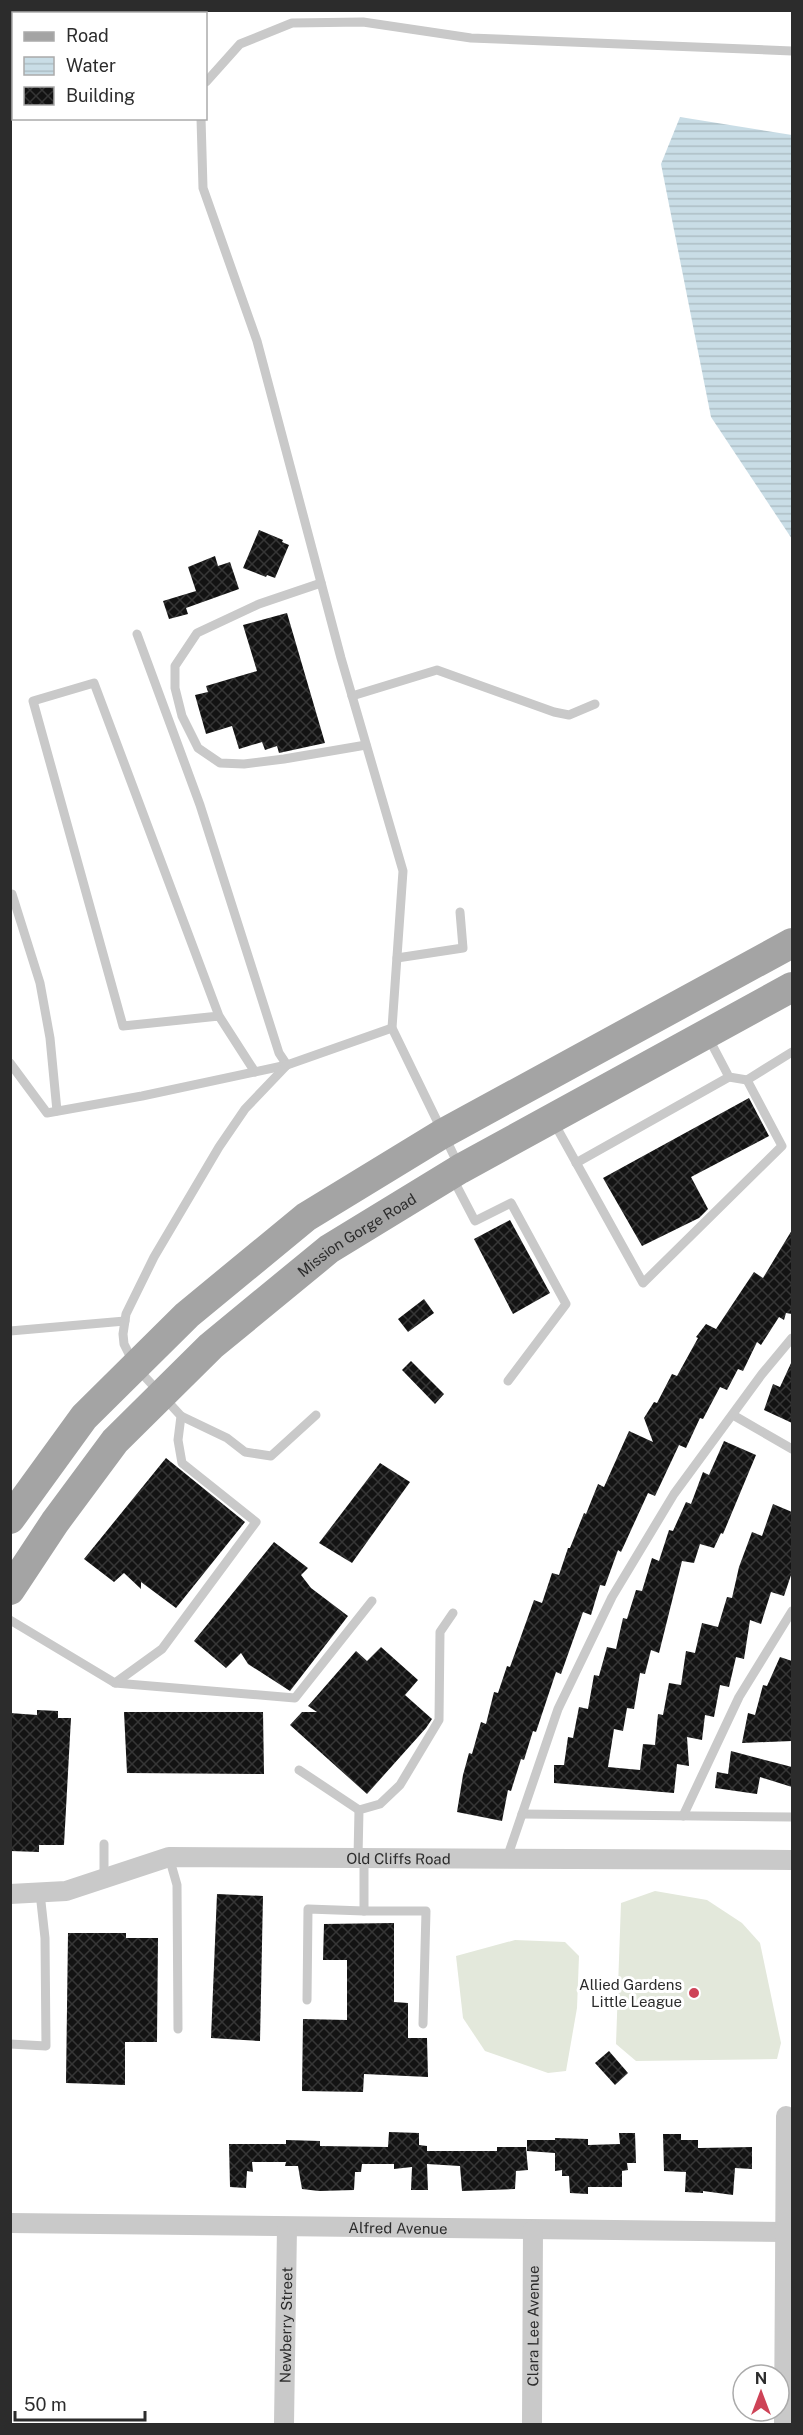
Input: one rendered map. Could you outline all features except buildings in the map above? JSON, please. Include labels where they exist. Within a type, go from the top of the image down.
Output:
[{"type":"main road","points":[[10,1518],[84,1417],[187,1315],[306,1216],[442,1134],[792,943]]},
{"type":"main road","name":"Mission Gorge Road","points":[[10,1590],[55,1522],[115,1441],[171,1405],[211,1346],[329,1249],[456,1172],[792,987]]},
{"type":"street","name":"Old Cliffs Road","points":[[10,1894],[66,1891],[169,1857],[792,1860]]},
{"type":"street","points":[[784,2424],[786,2116]]},
{"type":"street","name":"Alfred Avenue","points":[[10,2223],[786,2232]]},
{"type":"street","name":"Newberry Street","points":[[284,2424],[287,2226]]},
{"type":"street","name":"Clara Lee Avenue","points":[[532,2424],[533,2230]]},
{"type":"lane","points":[[207,81],[240,44],[292,23],[363,22],[471,38],[792,51]]},
{"type":"lane","points":[[201,120],[203,188],[257,341],[352,696],[403,871],[392,1028],[442,1134],[475,1221],[511,1203],[566,1304],[508,1381]]},
{"type":"lane","points":[[321,583],[260,604],[197,633],[175,666],[175,688],[182,716],[198,748],[220,763],[244,764],[366,745]]},
{"type":"lane","points":[[137,634],[200,805],[279,1053],[287,1065]]},
{"type":"lane","points":[[352,696],[437,670],[554,712],[569,715],[595,704]]},
{"type":"lane","points":[[219,1016],[123,1026],[33,702],[94,683],[219,1016],[255,1072]]},
{"type":"lane","points":[[12,894],[40,983],[50,1038],[57,1111]]},
{"type":"lane","points":[[397,958],[463,948],[460,912]]},
{"type":"lane","points":[[10,1063],[47,1113],[142,1096],[287,1065],[392,1028]]},
{"type":"lane","points":[[706,1034],[729,1077]]},
{"type":"lane","points":[[576,1163],[729,1077],[747,1080],[792,1052]]},
{"type":"lane","points":[[287,1065],[245,1108],[219,1147],[154,1257],[126,1314],[124,1344],[135,1366],[171,1405],[246,1452],[272,1456],[316,1415]]},
{"type":"lane","points":[[552,1119],[643,1283],[782,1146],[747,1080]]},
{"type":"lane","points":[[10,1332],[125,1321]]},
{"type":"lane","points":[[507,1858],[558,1709],[612,1597],[674,1494],[762,1374],[792,1338]]},
{"type":"lane","points":[[115,1683],[162,1649],[256,1522],[183,1462],[171,1405]]},
{"type":"lane","points":[[733,1415],[792,1449]]},
{"type":"lane","points":[[10,1620],[115,1683],[295,1698],[372,1601]]},
{"type":"lane","points":[[683,1816],[739,1697],[792,1611]]},
{"type":"lane","points":[[299,1770],[359,1810],[380,1804],[400,1785],[439,1720],[440,1632],[453,1613]]},
{"type":"lane","points":[[359,1810],[364,1911]]},
{"type":"lane","points":[[522,1814],[792,1816]]},
{"type":"lane","points":[[104,1844],[104,1879]]},
{"type":"lane","points":[[169,1857],[177,1885],[178,2029]]},
{"type":"lane","points":[[10,2044],[45,2046],[45,1938],[40,1893]]},
{"type":"lane","points":[[307,2001],[308,1909],[426,1911],[423,2024]]},
{"type":"shaded area","name":"Allied Gardens Little League","points":[[655,1891],[707,1900],[742,1923],[760,1943],[781,2043],[777,2059],[636,2061],[616,2044],[621,1903]]},
{"type":"shaded area","points":[[515,1940],[565,1942],[579,1956],[577,2008],[566,2071],[548,2073],[485,2051],[463,2018],[456,1956]]},
{"type":"water","points":[[680,117],[792,135],[792,539],[711,417],[661,164]]},
{"type":"place","name":"Allied Gardens Little League","points":[[694,1993]]}]
